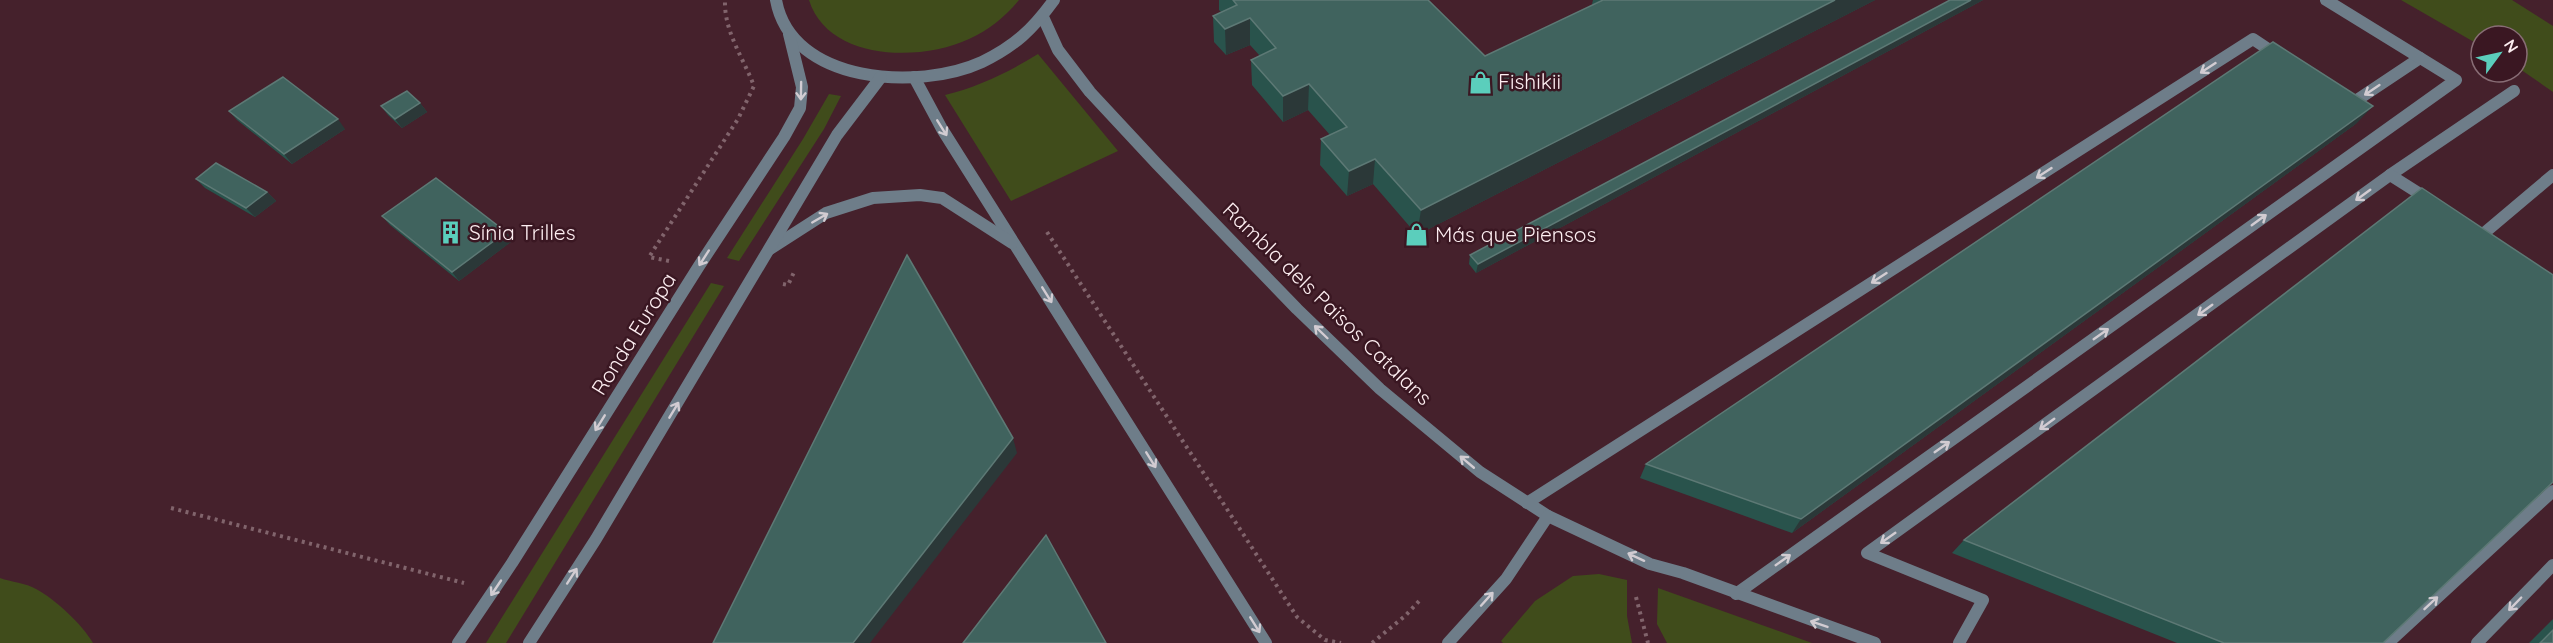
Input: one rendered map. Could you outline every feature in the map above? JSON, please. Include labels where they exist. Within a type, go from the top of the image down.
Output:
[{"type":"street","name":"Ronda Europa","points":[[458,643],[494,591],[784,137],[800,108],[802,87],[789,34],[778,14],[776,0]]},
{"type":"street","name":"Ronda Europa","points":[[789,34],[812,55],[832,65],[881,77],[914,77],[961,68],[989,57],[1014,43],[1043,17],[1054,0]]},
{"type":"street","points":[[1736,594],[2456,80],[2326,0]]},
{"type":"street","name":"Rambla dels Països Catalans","points":[[1043,17],[1058,50],[1090,92],[1297,309],[1380,389],[1480,472],[1548,516],[1650,564],[1683,573],[1875,643]]},
{"type":"street","points":[[1527,503],[2253,39],[2292,65]]},
{"type":"street","points":[[2332,91],[2351,104],[2420,58]]},
{"type":"street","points":[[529,643],[596,539],[837,135],[881,77]]},
{"type":"street","points":[[914,77],[942,129],[1266,643]]},
{"type":"street","points":[[1959,643],[1983,600],[1867,553],[2390,176],[2514,91]]},
{"type":"street","points":[[2483,234],[2553,175]]},
{"type":"street","points":[[2390,176],[2436,205]]},
{"type":"street","points":[[770,249],[826,213],[873,198],[920,195],[942,198],[1016,245]]},
{"type":"street","points":[[2388,643],[2553,491]]},
{"type":"street","points":[[1448,643],[1506,579],[1548,516]]},
{"type":"street","points":[[2477,643],[2553,565]]},
{"type":"path","points":[[649,257],[738,118],[754,86],[748,67],[733,43],[723,17],[725,0]]},
{"type":"path","points":[[1047,232],[1297,617],[1325,640],[1341,643]]},
{"type":"path","points":[[788,285],[799,265]]},
{"type":"path","points":[[171,508],[494,591]]},
{"type":"path","points":[[1636,597],[1648,643]]},
{"type":"path","points":[[1372,643],[1405,616],[1421,598]]},
{"type":"green space","points":[[809,0],[1019,0],[996,22],[969,39],[926,51],[902,53],[878,51],[855,45],[835,35],[819,20]]},
{"type":"green space","points":[[2401,0],[2512,0],[2553,26],[2553,92],[2529,75],[2529,24],[2469,24],[2469,39]]},
{"type":"green space","points":[[1038,54],[1118,151],[1011,201],[945,95],[993,78]]},
{"type":"green space","points":[[829,94],[841,96],[824,129],[739,261],[727,258],[803,139]]},
{"type":"green space","points":[[711,283],[724,286],[506,643],[486,643]]},
{"type":"green space","points":[[1599,574],[1627,580],[1627,616],[1632,643],[1503,643],[1501,641],[1535,601],[1573,576]]},
{"type":"green space","points":[[0,578],[28,585],[43,593],[75,620],[93,643],[0,643]]},
{"type":"green space","points":[[1658,588],[1812,643],[1667,643],[1657,624]]},
{"type":"building","points":[[1233,0],[1428,0],[1485,56],[1603,0],[1835,0],[1421,210],[1375,159],[1349,171],[1321,139],[1347,127],[1309,84],[1283,96],[1251,60],[1276,48],[1250,18],[1225,29],[1213,16],[1237,5]]},
{"type":"building","points":[[1950,0],[1971,0],[1478,264],[1470,255]]},
{"type":"building","points":[[2273,42],[2373,106],[1801,519],[1646,464]]},
{"type":"building","points":[[283,77],[338,119],[284,154],[229,111]]},
{"type":"building","points":[[407,91],[420,103],[395,119],[381,106]]},
{"type":"building","points":[[216,163],[267,192],[246,208],[196,179]]},
{"type":"building","name":"Sínia Trilles","points":[[436,178],[506,232],[452,272],[382,216]]},
{"type":"building","points":[[2422,188],[2553,275],[2553,482],[2383,643],[2224,643],[1964,540]]},
{"type":"building","points":[[907,255],[1013,438],[853,643],[713,643]]},
{"type":"building","points":[[1046,535],[1106,643],[963,643]]},
{"type":"building","points":[[2553,630],[2553,643],[2540,643]]},
{"type":"place","name":"Fishikii","points":[[1480,82]]},
{"type":"place","name":"Sínia Trilles","points":[[451,233]]},
{"type":"place","name":"Más que Piensos","points":[[1417,235]]}]
